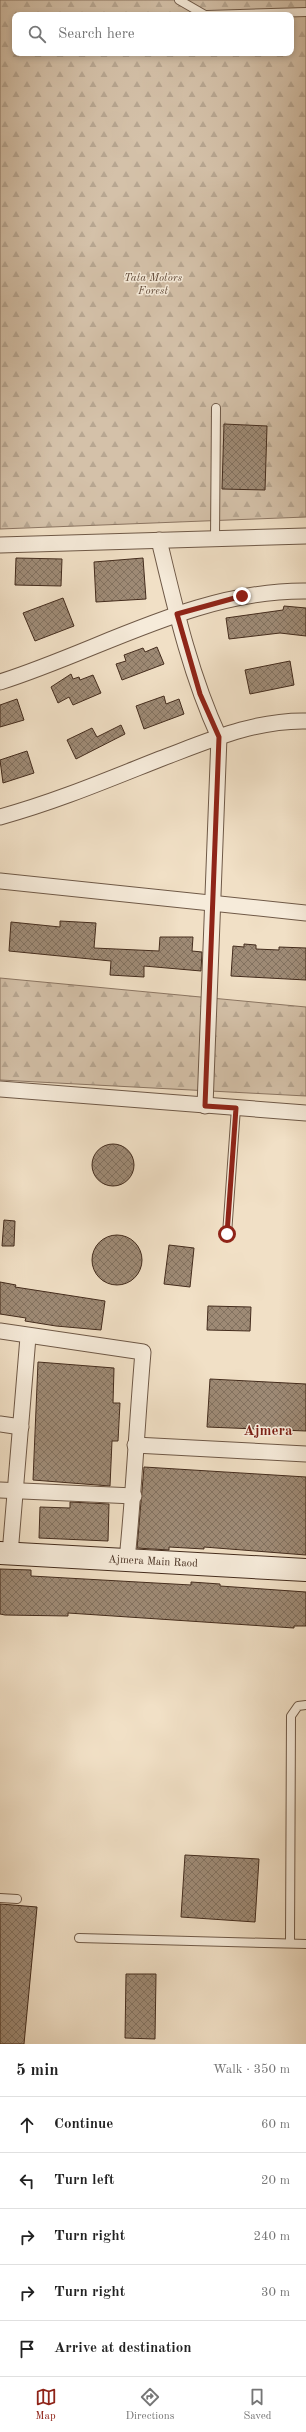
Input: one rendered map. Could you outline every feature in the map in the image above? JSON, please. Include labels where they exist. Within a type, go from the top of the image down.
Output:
[{"type":"street","points":[[0,545],[306,536]]},
{"type":"street","points":[[159,540],[177,614],[200,694],[219,737],[205,1106]]},
{"type":"street","points":[[0,682],[177,614],[242,596],[278,591],[306,591]]},
{"type":"street","points":[[0,817],[42,805],[219,737],[266,724],[306,721]]},
{"type":"street","points":[[0,881],[306,913]]},
{"type":"street","points":[[0,1089],[306,1113]]},
{"type":"street","points":[[0,1331],[143,1352],[135,1445],[134,1496],[127,1560]]},
{"type":"street","points":[[5,1554],[15,1491],[28,1336]]},
{"type":"street","points":[[0,1424],[20,1427]]},
{"type":"street","points":[[135,1445],[306,1454]]},
{"type":"street","points":[[0,1490],[134,1496]]},
{"type":"street","name":"Ajmera Main Raod","points":[[5,1554],[306,1570]]},
{"type":"lane","points":[[179,0],[201,12]]},
{"type":"lane","points":[[294,12],[306,12]]},
{"type":"lane","points":[[215,539],[216,408]]},
{"type":"lane","points":[[227,1234],[236,1108]]},
{"type":"lane","points":[[290,1943],[291,1716],[298,1706],[306,1705]]},
{"type":"lane","points":[[0,1898],[17,1899]]},
{"type":"lane","points":[[79,1938],[306,1944]]},
{"type":"green space","name":"Tata Motors Forest","points":[[0,0],[306,0],[306,517],[0,529]]},
{"type":"green space","points":[[0,978],[306,1007],[306,1096],[0,1080]]},
{"type":"building","points":[[224,424],[267,426],[265,490],[222,489]]},
{"type":"building","points":[[16,558],[62,559],[61,586],[15,585]]},
{"type":"building","points":[[143,558],[146,599],[96,602],[94,562]]},
{"type":"building","points":[[63,598],[74,626],[35,641],[23,613]]},
{"type":"building","points":[[284,606],[306,608],[306,636],[280,633],[229,639],[226,618],[283,610]]},
{"type":"building","points":[[157,647],[164,664],[122,680],[116,664],[126,661],[124,655],[143,648],[145,652]]},
{"type":"building","points":[[290,661],[294,685],[250,694],[245,670]]},
{"type":"building","points":[[71,674],[73,679],[79,677],[80,680],[93,675],[101,693],[73,705],[69,697],[58,703],[51,687]]},
{"type":"building","points":[[164,696],[166,704],[179,699],[184,714],[144,729],[136,706]]},
{"type":"building","points":[[17,699],[24,720],[0,727],[0,705]]},
{"type":"building","points":[[121,725],[125,734],[76,759],[67,740],[92,728],[97,737]]},
{"type":"building","points":[[27,751],[34,773],[3,783],[0,760]]},
{"type":"building","points":[[60,921],[96,923],[94,948],[159,951],[160,937],[193,937],[192,951],[202,952],[201,971],[144,966],[144,977],[110,975],[111,961],[9,951],[11,922],[60,927]]},
{"type":"building","points":[[244,944],[256,945],[256,949],[279,950],[279,947],[306,948],[306,980],[231,976],[233,946],[244,947]]},
{"type":"building","points":[[109,1144],[117,1144],[125,1147],[131,1153],[134,1165],[131,1177],[125,1183],[117,1186],[109,1186],[101,1183],[95,1177],[92,1169],[92,1161],[95,1153],[101,1147]]},
{"type":"building","points":[[4,1220],[15,1221],[14,1246],[2,1246]]},
{"type":"building","points":[[117,1235],[126,1237],[137,1246],[142,1260],[140,1269],[131,1280],[117,1285],[108,1283],[97,1274],[92,1260],[94,1251],[103,1240]]},
{"type":"building","points":[[169,1245],[194,1248],[190,1287],[164,1284]]},
{"type":"building","points":[[0,1282],[16,1285],[15,1287],[105,1301],[101,1330],[56,1326],[25,1321],[26,1318],[0,1314]]},
{"type":"building","points":[[208,1306],[251,1307],[250,1331],[207,1330]]},
{"type":"building","points":[[38,1362],[114,1368],[113,1403],[120,1403],[118,1441],[112,1441],[110,1486],[33,1480]]},
{"type":"building","points":[[210,1379],[306,1384],[306,1431],[207,1427]]},
{"type":"building","points":[[144,1467],[306,1477],[306,1555],[204,1547],[204,1549],[169,1547],[169,1550],[137,1548]]},
{"type":"building","points":[[70,1502],[109,1504],[108,1541],[39,1538],[40,1507],[70,1508]]},
{"type":"building","points":[[0,1569],[31,1570],[31,1576],[191,1585],[191,1582],[220,1584],[220,1586],[306,1592],[306,1626],[294,1626],[294,1628],[68,1613],[68,1616],[5,1615],[0,1614]]},
{"type":"building","points":[[185,1855],[259,1859],[255,1922],[181,1917]]},
{"type":"building","points":[[0,1904],[37,1907],[24,2044],[0,2044]]},
{"type":"building","points":[[126,1974],[156,1974],[155,2039],[125,2038]]},
{"type":"district","name":"Ajmera","points":[[268,1431]]},
{"type":"route","points":[[227,1234],[236,1108],[205,1106],[219,737],[200,694],[177,614],[212,603],[242,596]]}]
